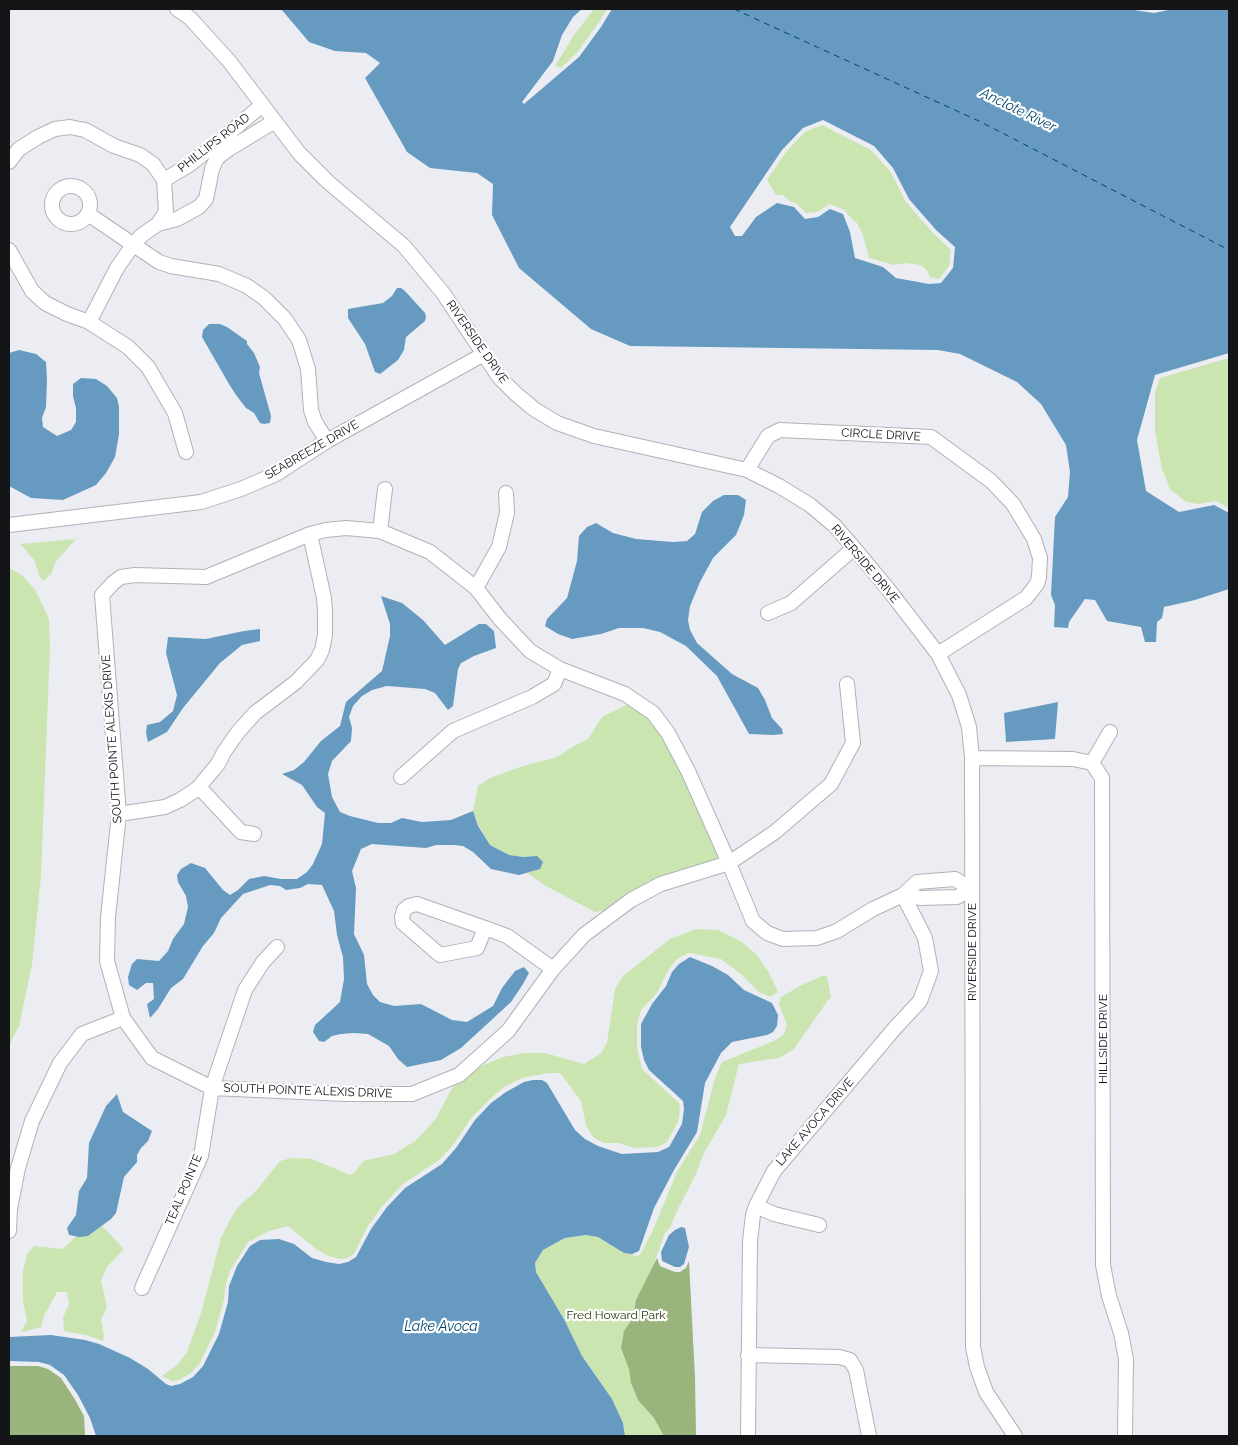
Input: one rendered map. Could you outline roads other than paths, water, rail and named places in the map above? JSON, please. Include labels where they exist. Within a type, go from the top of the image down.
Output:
[{"type":"street","name":"RIVERSIDE DRIVE","points":[[177,9],[190,18],[229,62],[299,153],[328,182],[404,246],[443,293],[499,377],[516,394],[534,409],[557,423],[594,436],[747,470],[779,486],[810,505],[835,526],[854,548],[938,654],[959,695],[969,726],[972,758],[973,1347],[977,1367],[986,1392],[1015,1436]]},
{"type":"street","name":"PHILLIPS ROAD","points":[[164,180],[189,165],[262,105]]},
{"type":"street","name":"PHILLIPS ROAD","points":[[158,224],[177,219],[199,207],[206,199],[212,169],[217,158],[275,121]]},
{"type":"street","points":[[9,162],[19,149],[38,136],[55,128],[70,127],[85,130],[114,146],[140,155],[153,164],[164,180],[166,212],[158,224],[142,235],[133,245],[117,268],[88,322]]},
{"type":"street","points":[[88,214],[159,262],[171,266],[219,274],[247,286],[264,298],[285,319],[299,340],[308,369],[311,410],[315,422],[327,441]]},
{"type":"street","points":[[9,250],[32,291],[45,303],[88,322],[128,347],[148,367],[175,412],[186,452]]},
{"type":"street","name":"SEABREEZE DRIVE","points":[[9,525],[201,502],[241,489],[276,474],[327,441],[484,354]]},
{"type":"street","name":"CIRCLE DRIVE","points":[[747,470],[768,436],[780,430],[790,430],[931,437],[991,481],[1013,504],[1034,538],[1040,558],[1039,578],[1026,598],[938,654]]},
{"type":"street","points":[[380,531],[385,489]]},
{"type":"street","points":[[476,588],[499,547],[507,514],[506,493]]},
{"type":"street","name":"SOUTH POINTE ALEXIS DRIVE","points":[[729,863],[661,884],[631,900],[584,935],[553,969],[508,1031],[459,1075],[412,1094],[346,1094],[212,1088],[152,1058],[123,1018],[107,961],[108,917],[119,814],[102,595],[121,577],[135,575],[206,577],[310,534],[346,528],[380,531],[430,552],[476,588],[500,619],[530,651],[560,669],[625,694],[653,714],[668,733],[689,773],[729,863],[753,921],[767,932],[783,939],[817,938],[836,931],[873,909],[903,895],[917,882],[955,879],[972,889]]},
{"type":"street","points":[[119,814],[165,807],[180,800],[199,787],[218,764],[238,732],[255,713],[301,678],[317,660],[322,650],[325,630],[324,598],[310,534]]},
{"type":"street","points":[[768,613],[792,603],[854,548]]},
{"type":"street","points":[[401,777],[453,731],[532,697],[554,684],[560,669]]},
{"type":"street","points":[[729,863],[775,832],[831,784],[853,743],[847,684]]},
{"type":"street","points":[[972,758],[1072,758],[1092,763],[1110,732]]},
{"type":"street","name":"HILLSIDE DRIVE","points":[[1092,763],[1102,778],[1103,1265],[1109,1296],[1122,1333],[1126,1359],[1125,1436]]},
{"type":"street","points":[[199,787],[242,832],[254,834]]},
{"type":"street","name":"LAKE AVOCA DRIVE","points":[[748,1436],[750,1241],[756,1206],[774,1171],[920,1001],[931,971],[925,938],[903,895]]},
{"type":"street","points":[[485,928],[477,948],[440,955],[403,923],[402,917],[404,910],[409,906],[417,904],[485,928],[507,936],[553,969]]},
{"type":"street","name":"TEAL POINTE","points":[[142,1288],[201,1156],[212,1088],[245,990],[263,962],[277,947]]},
{"type":"street","points":[[9,1231],[10,1209],[18,1168],[29,1130],[60,1063],[82,1034],[123,1018]]},
{"type":"street","points":[[756,1206],[774,1214],[819,1226]]},
{"type":"street","points":[[748,1354],[839,1357],[850,1360],[856,1370],[870,1436]]},
{"type":"water","name":"Anclote River","points":[[281,9],[582,9],[573,17],[562,35],[553,61],[522,102],[524,104],[579,57],[612,9],[1127,9],[1154,13],[1173,9],[1229,9],[1229,353],[1155,375],[1137,440],[1146,491],[1179,512],[1214,505],[1229,513],[1229,589],[1195,600],[1164,607],[1162,618],[1157,622],[1156,642],[1145,642],[1141,627],[1107,621],[1095,600],[1085,599],[1069,622],[1068,628],[1054,627],[1055,605],[1051,595],[1055,517],[1068,497],[1070,472],[1066,445],[1041,404],[1017,382],[960,354],[938,350],[630,346],[591,329],[519,268],[492,215],[493,184],[477,173],[430,168],[407,152],[365,78],[380,63],[366,53],[335,51],[309,42]],"holes":[[[823,120],[874,146],[893,168],[909,199],[936,230],[955,247],[953,268],[941,283],[929,284],[896,278],[883,267],[855,258],[850,232],[843,214],[830,209],[818,217],[805,219],[794,207],[777,203],[756,217],[742,236],[735,236],[730,227],[782,150],[803,128]]]},
{"type":"water","points":[[397,288],[405,291],[425,313],[426,317],[425,321],[406,337],[404,350],[398,360],[380,374],[375,372],[365,344],[348,318],[348,309],[383,303],[392,296]]},
{"type":"water","points":[[209,324],[220,324],[227,327],[247,341],[260,367],[259,373],[271,416],[270,423],[260,423],[254,413],[246,408],[229,384],[202,337],[203,330]]},
{"type":"water","points":[[19,350],[36,354],[46,362],[46,407],[42,418],[43,427],[57,436],[71,430],[76,422],[73,384],[81,378],[96,379],[107,386],[117,398],[119,434],[115,457],[106,473],[96,485],[63,500],[31,498],[9,486],[9,353]]},
{"type":"water","points":[[724,495],[738,495],[746,500],[744,515],[736,535],[713,558],[700,582],[690,606],[688,620],[690,630],[697,643],[732,674],[758,688],[772,718],[782,729],[783,734],[749,734],[717,676],[686,646],[660,632],[643,628],[619,628],[601,634],[572,639],[558,634],[545,626],[547,619],[567,598],[577,561],[579,536],[587,527],[596,523],[613,533],[636,539],[673,542],[687,541],[695,534],[702,512],[713,501]]},
{"type":"water","points":[[381,596],[402,603],[423,620],[445,645],[479,624],[486,624],[494,631],[496,648],[461,663],[458,669],[453,706],[448,710],[435,693],[425,689],[387,686],[372,690],[362,696],[353,706],[349,717],[352,728],[351,741],[332,761],[328,774],[332,797],[340,812],[378,823],[391,823],[402,818],[422,822],[451,820],[473,811],[478,826],[490,845],[509,855],[537,856],[543,862],[540,869],[519,875],[491,869],[473,852],[463,846],[436,845],[426,848],[372,844],[361,849],[352,871],[356,888],[354,934],[364,955],[367,984],[373,995],[380,1002],[394,1006],[421,1004],[452,1020],[467,1022],[493,1006],[502,988],[515,971],[524,967],[529,973],[523,984],[511,1002],[461,1048],[441,1060],[407,1067],[398,1059],[389,1046],[368,1034],[341,1034],[332,1036],[324,1042],[319,1041],[313,1032],[315,1025],[340,1002],[344,979],[343,957],[337,935],[334,911],[322,885],[308,884],[300,888],[286,890],[280,886],[270,885],[243,894],[221,918],[214,933],[203,946],[183,979],[171,988],[150,1018],[147,1004],[154,999],[153,983],[146,983],[137,990],[129,985],[128,977],[132,964],[137,959],[159,961],[168,951],[173,939],[184,924],[188,907],[186,896],[178,882],[177,875],[181,869],[191,863],[205,868],[223,890],[230,895],[249,879],[264,876],[297,879],[307,872],[313,864],[322,844],[325,813],[317,807],[302,785],[282,774],[294,770],[304,762],[321,741],[340,726],[346,702],[382,671],[390,636],[390,624]]},
{"type":"water","points":[[260,629],[260,641],[242,645],[220,663],[183,708],[167,732],[148,742],[147,725],[160,722],[173,711],[177,695],[166,653],[168,637],[206,639]]},
{"type":"water","points":[[1058,702],[1055,739],[1006,742],[1004,713]]},
{"type":"water","name":"Lake Avoca","points":[[690,957],[712,966],[728,975],[744,990],[772,1003],[778,1015],[777,1026],[773,1032],[767,1035],[732,1042],[721,1053],[705,1083],[697,1132],[654,1208],[639,1251],[632,1254],[624,1253],[598,1237],[586,1235],[565,1238],[543,1250],[535,1263],[536,1272],[565,1321],[582,1356],[612,1399],[623,1423],[625,1436],[96,1436],[90,1418],[78,1395],[64,1375],[50,1365],[39,1362],[9,1361],[9,1337],[51,1335],[99,1344],[130,1358],[171,1386],[180,1384],[193,1377],[203,1366],[219,1334],[228,1302],[229,1286],[237,1266],[250,1246],[260,1240],[279,1239],[294,1244],[312,1258],[339,1264],[348,1262],[356,1257],[371,1229],[387,1207],[405,1188],[442,1164],[456,1148],[475,1120],[491,1103],[524,1082],[542,1080],[547,1083],[575,1130],[585,1139],[598,1146],[622,1154],[658,1152],[669,1147],[682,1124],[683,1101],[649,1070],[641,1047],[641,1024],[652,1004],[666,986],[672,972],[679,964]]},
{"type":"water","points":[[117,1094],[123,1112],[152,1131],[148,1141],[137,1155],[137,1162],[124,1177],[116,1213],[88,1236],[69,1235],[67,1228],[76,1215],[79,1191],[87,1178],[89,1143],[106,1106]]},
{"type":"water","points":[[681,1227],[685,1228],[689,1247],[684,1264],[680,1267],[675,1267],[662,1261],[661,1252],[669,1235]]},
{"type":"park label","name":"Fred Howard Park","points":[[616,1315]]}]
